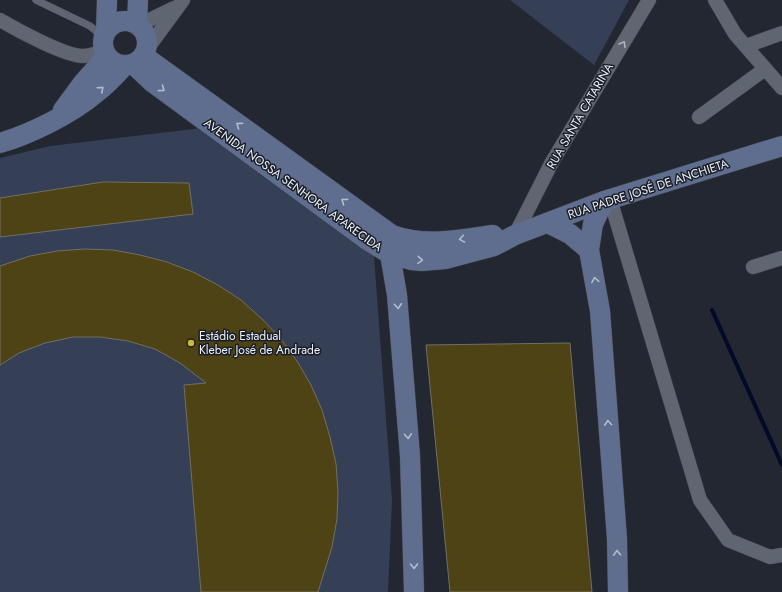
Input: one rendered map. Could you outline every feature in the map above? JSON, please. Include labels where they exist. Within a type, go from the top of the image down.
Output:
[{"type":"street","points":[[107,0],[105,44],[118,64],[137,59]]},
{"type":"street","points":[[138,0],[138,25]]},
{"type":"street","name":"RUA SANTA CATARINA","points":[[515,234],[552,162],[649,0]]},
{"type":"street","points":[[715,0],[726,20],[782,88]]},
{"type":"street","points":[[138,25],[160,16],[182,2]]},
{"type":"street","points":[[0,142],[40,128],[96,94],[137,59],[182,2]]},
{"type":"street","points":[[0,20],[29,37],[72,54],[91,56],[105,44]]},
{"type":"street","points":[[57,118],[83,83],[117,22],[131,21],[138,25],[146,36],[137,59]]},
{"type":"street","points":[[746,46],[782,33]]},
{"type":"street","name":"AVENIDA NOSSA SENHORA APARECIDA","points":[[137,59],[392,235],[405,240],[432,242],[515,234]]},
{"type":"street","name":"AVENIDA NOSSA SENHORA APARECIDA","points":[[137,59],[152,82],[367,240],[390,254],[417,260],[439,260],[494,246],[515,234]]},
{"type":"street","points":[[699,117],[765,69]]},
{"type":"street","name":"RUA PADRE JOSÉ DE ANCHIETA","points":[[515,234],[607,200],[782,146]]},
{"type":"street","points":[[607,200],[593,224],[589,250],[600,311],[617,539],[618,592]]},
{"type":"street","points":[[607,200],[700,500],[728,540],[770,557],[782,555]]},
{"type":"street","points":[[548,223],[570,234],[589,250]]},
{"type":"street","points":[[390,254],[397,295],[409,448],[414,592]]},
{"type":"street","points":[[753,267],[782,258]]},
{"type":"lane","points":[[36,0],[90,26],[105,44]]},
{"type":"shaded area","points":[[510,0],[629,0],[594,65]]},
{"type":"shaded area","name":"Estádio Estadual Kleber José de Andrade","points":[[202,128],[374,256],[392,500],[388,592],[0,592],[0,158],[50,146]]},
{"type":"building","points":[[103,182],[189,183],[193,214],[0,237],[0,198]]},
{"type":"building","points":[[85,249],[113,250],[167,262],[193,272],[218,285],[241,300],[262,319],[281,339],[297,361],[311,385],[322,410],[336,464],[338,492],[337,519],[332,547],[318,592],[201,592],[184,385],[206,383],[180,363],[155,349],[128,341],[100,337],[73,337],[45,343],[19,353],[0,365],[0,266],[30,256],[57,251]]},
{"type":"building","points":[[570,343],[592,592],[450,592],[426,345]]},
{"type":"waterway","points":[[712,310],[782,465]]},
{"type":"place","name":"Estádio Estadual Kleber José de Andrade","points":[[191,343]]}]
